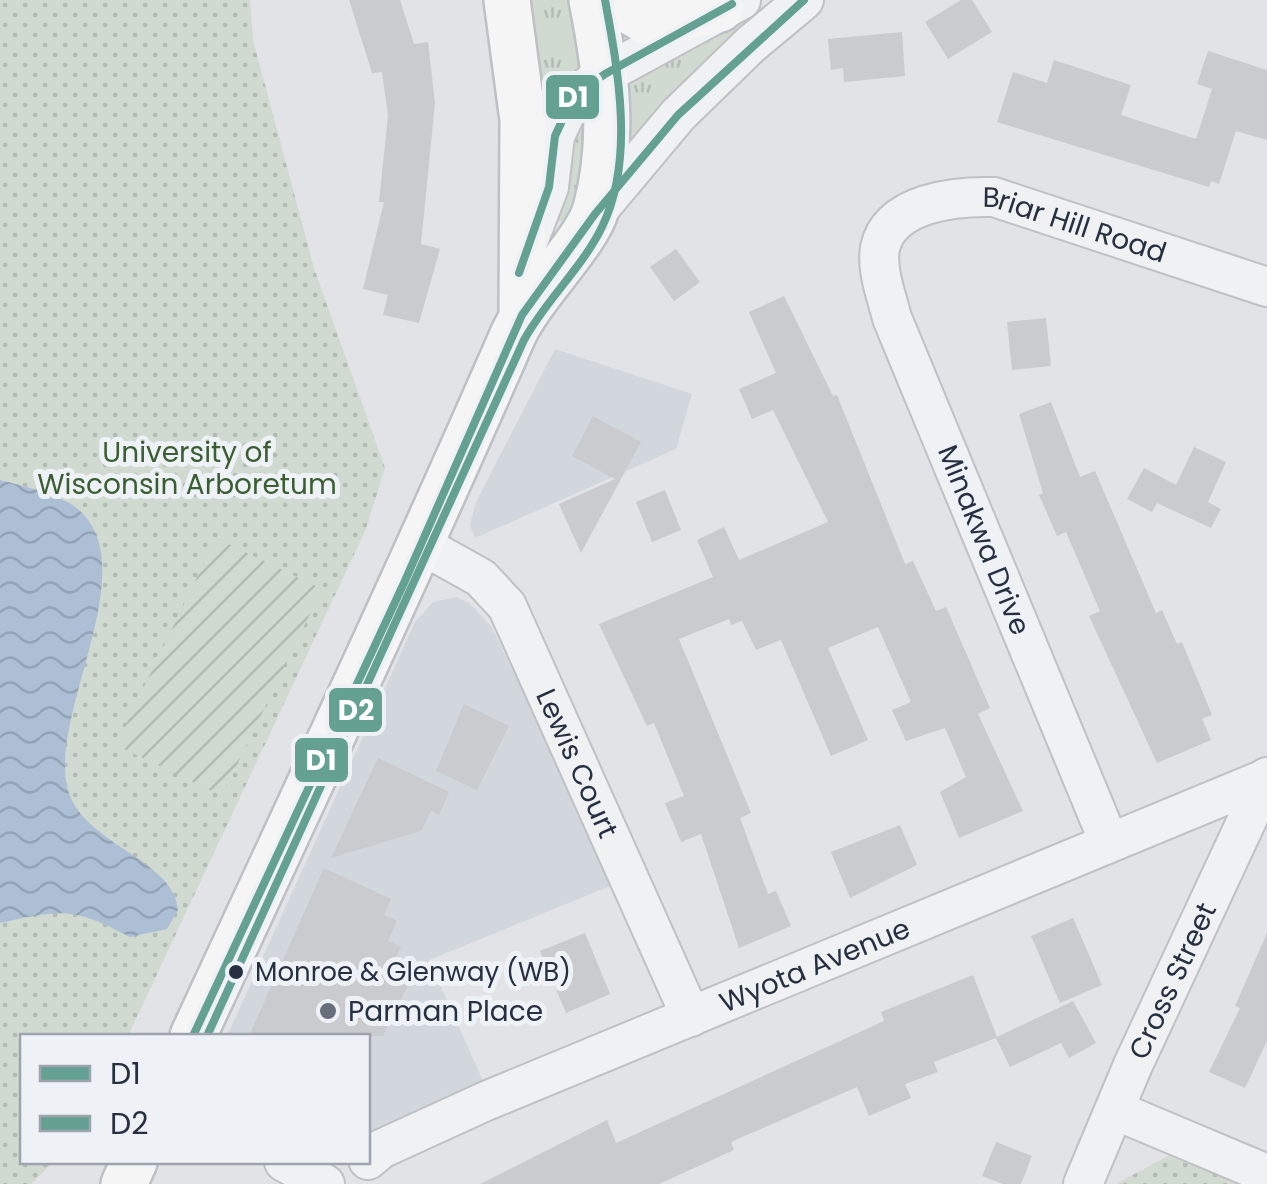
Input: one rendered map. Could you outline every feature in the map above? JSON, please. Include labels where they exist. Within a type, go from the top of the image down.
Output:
[{"type":"main road","points":[[507,0],[522,120],[522,315]]},
{"type":"main road","points":[[194,1034],[422,544],[522,315],[595,214],[607,129],[605,74],[592,0]]},
{"type":"main road","points":[[611,0],[651,24],[730,5]]},
{"type":"street","points":[[595,214],[678,115],[750,45],[804,0]]},
{"type":"street","points":[[519,268],[549,187],[562,117],[574,97],[605,74],[730,5]]},
{"type":"street","name":"Briar Hill Road","points":[[887,234],[912,210],[932,203],[994,197],[1267,287]]},
{"type":"street","name":"Minakwa Drive","points":[[887,234],[880,259],[892,318],[1110,842]]},
{"type":"street","name":"Lewis Court","points":[[422,544],[481,578],[507,606],[691,1017]]},
{"type":"street","name":"Wyota Avenue","points":[[370,1158],[381,1149],[486,1102],[1267,778]]},
{"type":"street","name":"Cross Street","points":[[1083,1184],[1117,1111],[1133,1065],[1267,778]]},
{"type":"street","points":[[1117,1111],[1267,1174]]},
{"type":"street","points":[[288,1164],[324,1184]]},
{"type":"street","name":"Wyota Avenue","points":[[338,1184],[363,1164]]},
{"type":"shaded area","points":[[555,349],[692,394],[676,449],[475,538],[470,525],[476,502]]},
{"type":"shaded area","points":[[456,597],[469,603],[491,626],[568,782],[610,886],[429,960],[484,1083],[370,1134],[370,1034],[228,1034],[415,622],[433,602]]},
{"type":"green space","name":"University of Wisconsin Arboretum","points":[[0,0],[250,0],[253,40],[314,268],[385,468],[366,529],[129,1034],[20,1034],[20,1164],[51,1164],[31,1184],[0,1184]]},
{"type":"green space","points":[[520,0],[570,0],[586,67],[541,134]]},
{"type":"green space","points":[[765,5],[770,11],[616,167],[620,79],[721,23]]},
{"type":"green space","points":[[588,103],[584,166],[565,223],[557,221],[566,148]]},
{"type":"green space","points":[[216,538],[322,589],[222,796],[116,745]]},
{"type":"green space","points":[[1168,1156],[1246,1184],[1116,1184]]},
{"type":"water","points":[[0,480],[71,504],[97,537],[102,571],[98,610],[68,732],[65,768],[71,798],[82,815],[148,866],[173,893],[178,910],[167,929],[130,937],[95,920],[53,913],[0,923]]},
{"type":"building","points":[[349,0],[400,0],[414,44],[428,42],[435,103],[421,244],[440,249],[419,323],[383,315],[388,295],[363,289],[384,202],[379,202],[388,115],[382,72],[372,73]]},
{"type":"building","points":[[961,0],[972,0],[992,32],[948,59],[925,22]]},
{"type":"building","points":[[902,32],[905,76],[844,82],[843,68],[831,70],[828,39]]},
{"type":"building","points":[[1208,51],[1267,70],[1267,140],[1236,131],[1219,184],[1211,181],[1209,187],[997,122],[1013,72],[1047,83],[1054,60],[1131,85],[1121,115],[1196,139],[1212,89],[1197,84]]},
{"type":"building","points":[[676,249],[700,282],[674,301],[650,267]]},
{"type":"building","points":[[784,296],[833,396],[837,395],[905,564],[913,561],[936,611],[946,607],[990,708],[978,714],[1023,811],[959,838],[940,792],[966,777],[945,728],[906,741],[892,710],[911,702],[878,627],[828,648],[868,740],[831,756],[781,640],[756,650],[742,621],[731,625],[729,619],[679,639],[751,813],[740,818],[768,894],[776,891],[791,926],[739,948],[701,834],[681,842],[665,803],[684,796],[654,723],[647,726],[599,624],[713,577],[697,540],[724,527],[739,560],[828,522],[773,410],[752,419],[739,389],[776,373],[749,312]]},
{"type":"building","points":[[1046,318],[1051,366],[1012,370],[1007,322]]},
{"type":"building","points":[[1051,402],[1080,477],[1095,471],[1156,613],[1162,610],[1177,644],[1182,642],[1212,715],[1202,719],[1211,740],[1157,763],[1089,616],[1100,611],[1066,532],[1057,536],[1039,495],[1043,493],[1019,414]]},
{"type":"building","points":[[593,416],[641,442],[581,553],[559,504],[615,479],[572,456]]},
{"type":"building","points":[[1194,447],[1226,462],[1208,502],[1221,509],[1211,528],[1157,503],[1152,512],[1127,499],[1144,468],[1176,485]]},
{"type":"building","points":[[665,490],[681,530],[652,542],[636,502]]},
{"type":"building","points":[[464,704],[509,726],[477,790],[436,771]]},
{"type":"building","points":[[378,758],[449,792],[439,815],[431,811],[421,831],[331,858]]},
{"type":"building","points":[[900,825],[917,865],[850,898],[831,852]]},
{"type":"building","name":"Parman Place","points":[[324,868],[391,899],[384,915],[397,921],[388,941],[401,947],[387,975],[408,985],[383,1036],[250,1034]]},
{"type":"building","points":[[1073,918],[1102,985],[1060,1003],[1031,936]]},
{"type":"building","points":[[585,933],[610,994],[566,1013],[540,951]]},
{"type":"building","points":[[1267,933],[1267,1041],[1245,1088],[1209,1072],[1240,1008],[1235,1006]]},
{"type":"building","points":[[973,975],[997,1037],[1073,1001],[1096,1043],[1069,1058],[1061,1043],[1010,1067],[996,1038],[934,1062],[938,1072],[905,1084],[911,1098],[869,1116],[857,1087],[731,1142],[734,1150],[659,1184],[480,1184],[607,1120],[616,1143],[884,1021],[881,1012]]},
{"type":"building","points":[[996,1142],[1032,1156],[1021,1184],[1003,1184],[982,1176]]},
{"type":"transit line","name":"D2","points":[[208,1034],[524,340],[594,242],[612,201],[618,173],[621,115],[605,0]]},
{"type":"transit line","name":"D1","points":[[194,1034],[404,583],[522,315],[595,214],[678,115],[804,0]]},
{"type":"transit line","name":"D1","points":[[519,273],[549,187],[555,136],[573,97],[605,74],[732,4]]},
{"type":"place","name":"Monroe & Glenway (WB)","points":[[236,972]]},
{"type":"place","name":"Parman Place","points":[[328,1011]]}]
